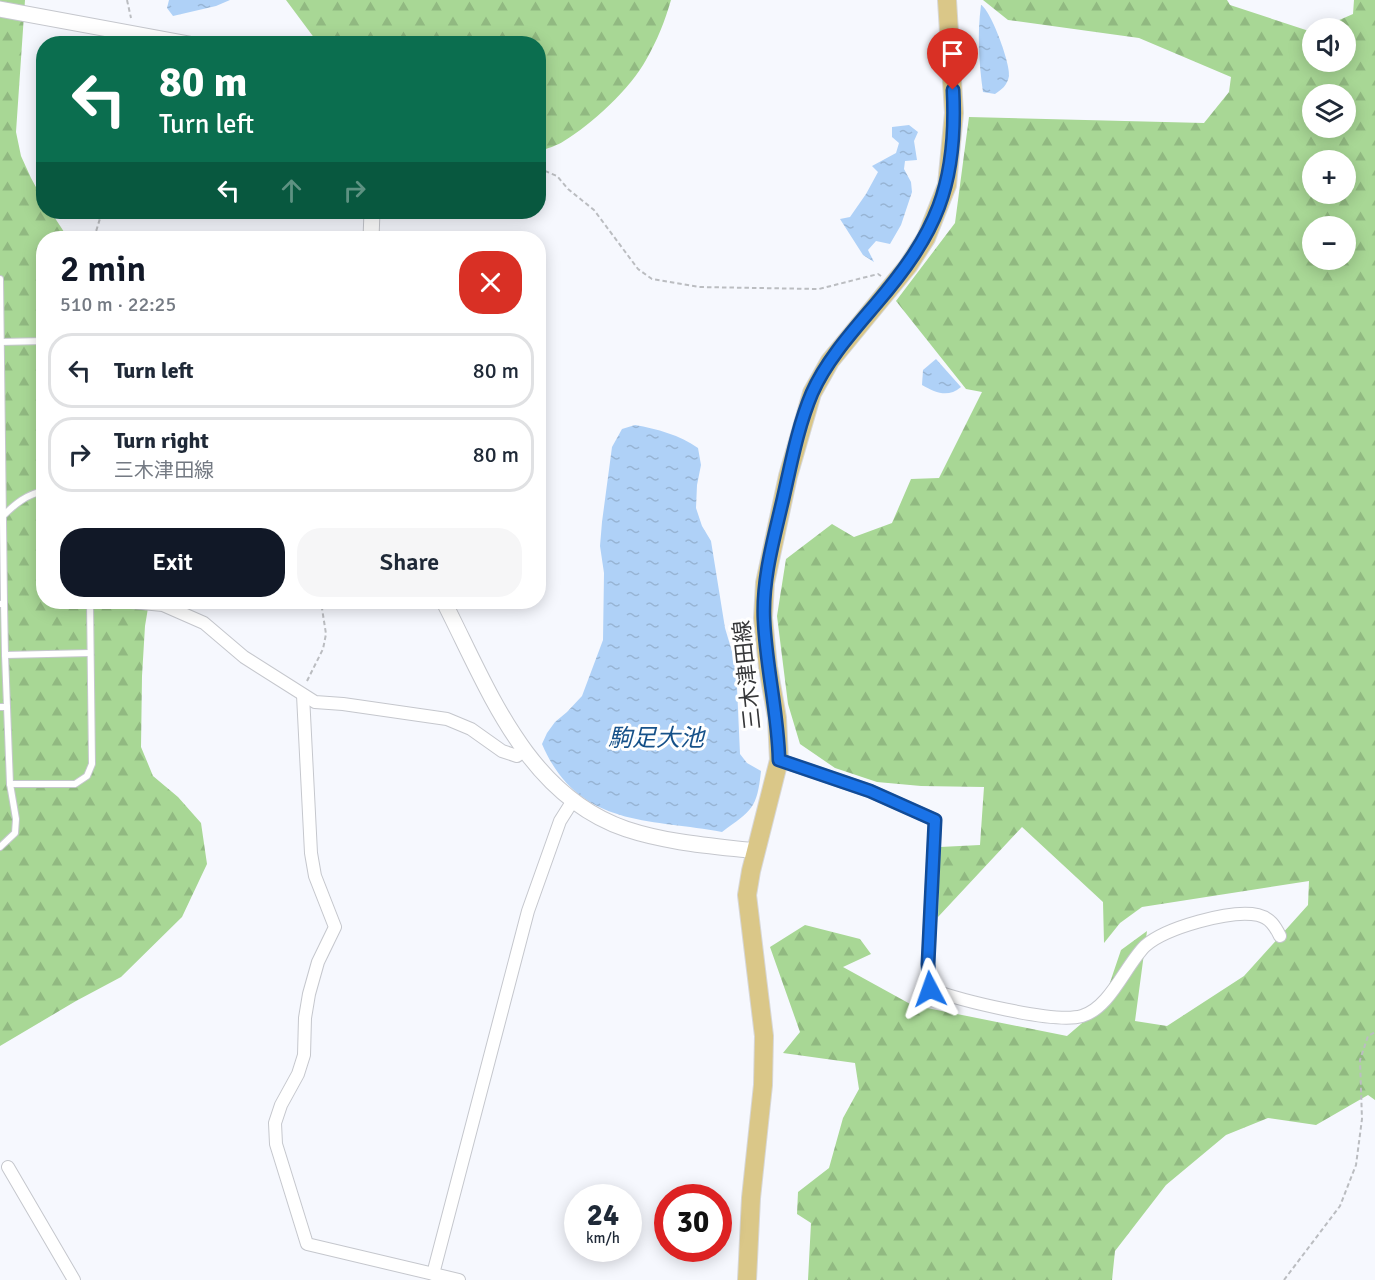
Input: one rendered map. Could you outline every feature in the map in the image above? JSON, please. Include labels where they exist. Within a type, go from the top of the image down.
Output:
[{"type":"main road","name":"三木津田線","points":[[747,1280],[751,1198],[763,1085],[764,1036],[747,895],[779,760],[777,718],[768,667],[763,618],[765,584],[788,476],[812,393],[830,361],[894,284],[926,238],[947,186],[954,113],[947,0]]},
{"type":"street","points":[[0,9],[148,36]]},
{"type":"street","points":[[169,609],[204,623],[244,657],[315,702],[447,719],[471,729],[502,751],[517,756],[524,751]]},
{"type":"street","points":[[448,609],[494,702],[524,751],[572,802],[599,818],[627,830],[671,841],[756,851]]},
{"type":"street","points":[[303,695],[311,853],[315,876],[335,927],[318,962],[309,994],[305,1018],[304,1055],[298,1074],[281,1105],[275,1123],[276,1144],[307,1244],[459,1280]]},
{"type":"street","points":[[779,760],[870,791],[935,820],[928,964],[930,989],[950,997],[1054,1017],[1079,1017],[1092,1013],[1112,991],[1131,963],[1146,946],[1160,935],[1192,923],[1234,914],[1258,915],[1273,922],[1280,936]]},
{"type":"street","points":[[433,1274],[528,911],[560,821],[572,802]]},
{"type":"street","points":[[8,1167],[74,1280]]},
{"type":"lane","points":[[0,279],[2,603],[5,655],[3,707],[10,784],[16,819],[15,833],[0,847]]},
{"type":"lane","points":[[1,342],[36,340]]},
{"type":"lane","points":[[3,516],[14,505],[36,494]]},
{"type":"lane","points":[[10,784],[75,784],[87,776],[92,764],[90,609]]},
{"type":"lane","points":[[5,655],[90,653]]},
{"type":"path","points":[[126,0],[133,33]]},
{"type":"path","points":[[546,171],[557,176],[568,189],[594,210],[638,269],[652,279],[699,287],[819,289],[878,274],[894,284]]},
{"type":"path","points":[[303,695],[323,649],[326,634],[322,609]]},
{"type":"path","points":[[1284,1280],[1340,1206],[1356,1165],[1362,1119],[1360,1060],[1368,1036],[1375,1032]]},
{"type":"green space","points":[[0,0],[25,0],[16,132],[21,156],[36,187],[36,219],[56,219],[63,231],[36,231],[36,609],[148,609],[142,676],[141,747],[153,776],[178,797],[201,823],[207,864],[182,917],[121,977],[0,1046]]},
{"type":"green space","points":[[286,0],[671,0],[654,46],[631,82],[586,126],[561,143],[546,149],[546,36],[313,36]]},
{"type":"green space","points":[[983,0],[1227,0],[1230,5],[1302,29],[1302,72],[1356,72],[1356,18],[1344,18],[1353,14],[1354,0],[1375,0],[1375,1100],[1368,1095],[1316,1125],[1268,1118],[1226,1135],[1166,1185],[1115,1251],[1112,1280],[808,1280],[811,1223],[797,1214],[798,1192],[829,1168],[843,1118],[859,1089],[855,1063],[783,1053],[800,1032],[770,947],[805,925],[860,939],[871,954],[843,967],[912,1005],[1067,1036],[1102,1006],[1121,950],[1147,931],[1135,1021],[1167,1026],[1244,976],[1308,905],[1309,881],[1142,907],[1120,923],[1104,943],[1103,902],[1022,827],[938,917],[940,847],[980,845],[984,787],[921,786],[877,782],[835,768],[800,744],[788,704],[777,616],[786,559],[832,524],[854,537],[892,523],[911,479],[939,478],[982,392],[966,389],[896,301],[955,223],[969,117],[1204,123],[1229,92],[1231,77],[1139,38],[1008,20]]},
{"type":"water","points":[[169,0],[230,0],[216,6],[173,16],[167,8]]},
{"type":"water","points":[[981,5],[995,27],[1009,70],[1007,82],[995,94],[983,92],[979,49]]},
{"type":"water","points":[[909,125],[918,132],[914,141],[917,160],[905,161],[904,169],[911,182],[912,192],[901,225],[890,244],[876,241],[868,250],[874,262],[863,255],[840,219],[850,217],[866,194],[878,172],[872,166],[896,153],[899,143],[892,137],[892,127]]},
{"type":"water","points":[[936,359],[961,387],[942,393],[922,385],[923,370]]},
{"type":"water","name":"駒足大池","points":[[635,425],[668,433],[698,448],[701,465],[696,508],[702,526],[711,541],[725,628],[736,665],[740,754],[747,763],[761,771],[755,801],[751,808],[722,832],[642,820],[595,805],[575,791],[557,771],[542,744],[555,722],[582,696],[603,640],[604,573],[600,546],[612,447],[622,429]]},
{"type":"route","points":[[930,989],[928,964],[935,820],[870,791],[779,760],[777,718],[768,667],[763,618],[765,584],[775,533],[797,439],[812,393],[830,361],[894,284],[926,238],[947,186],[952,150],[953,90]]}]
